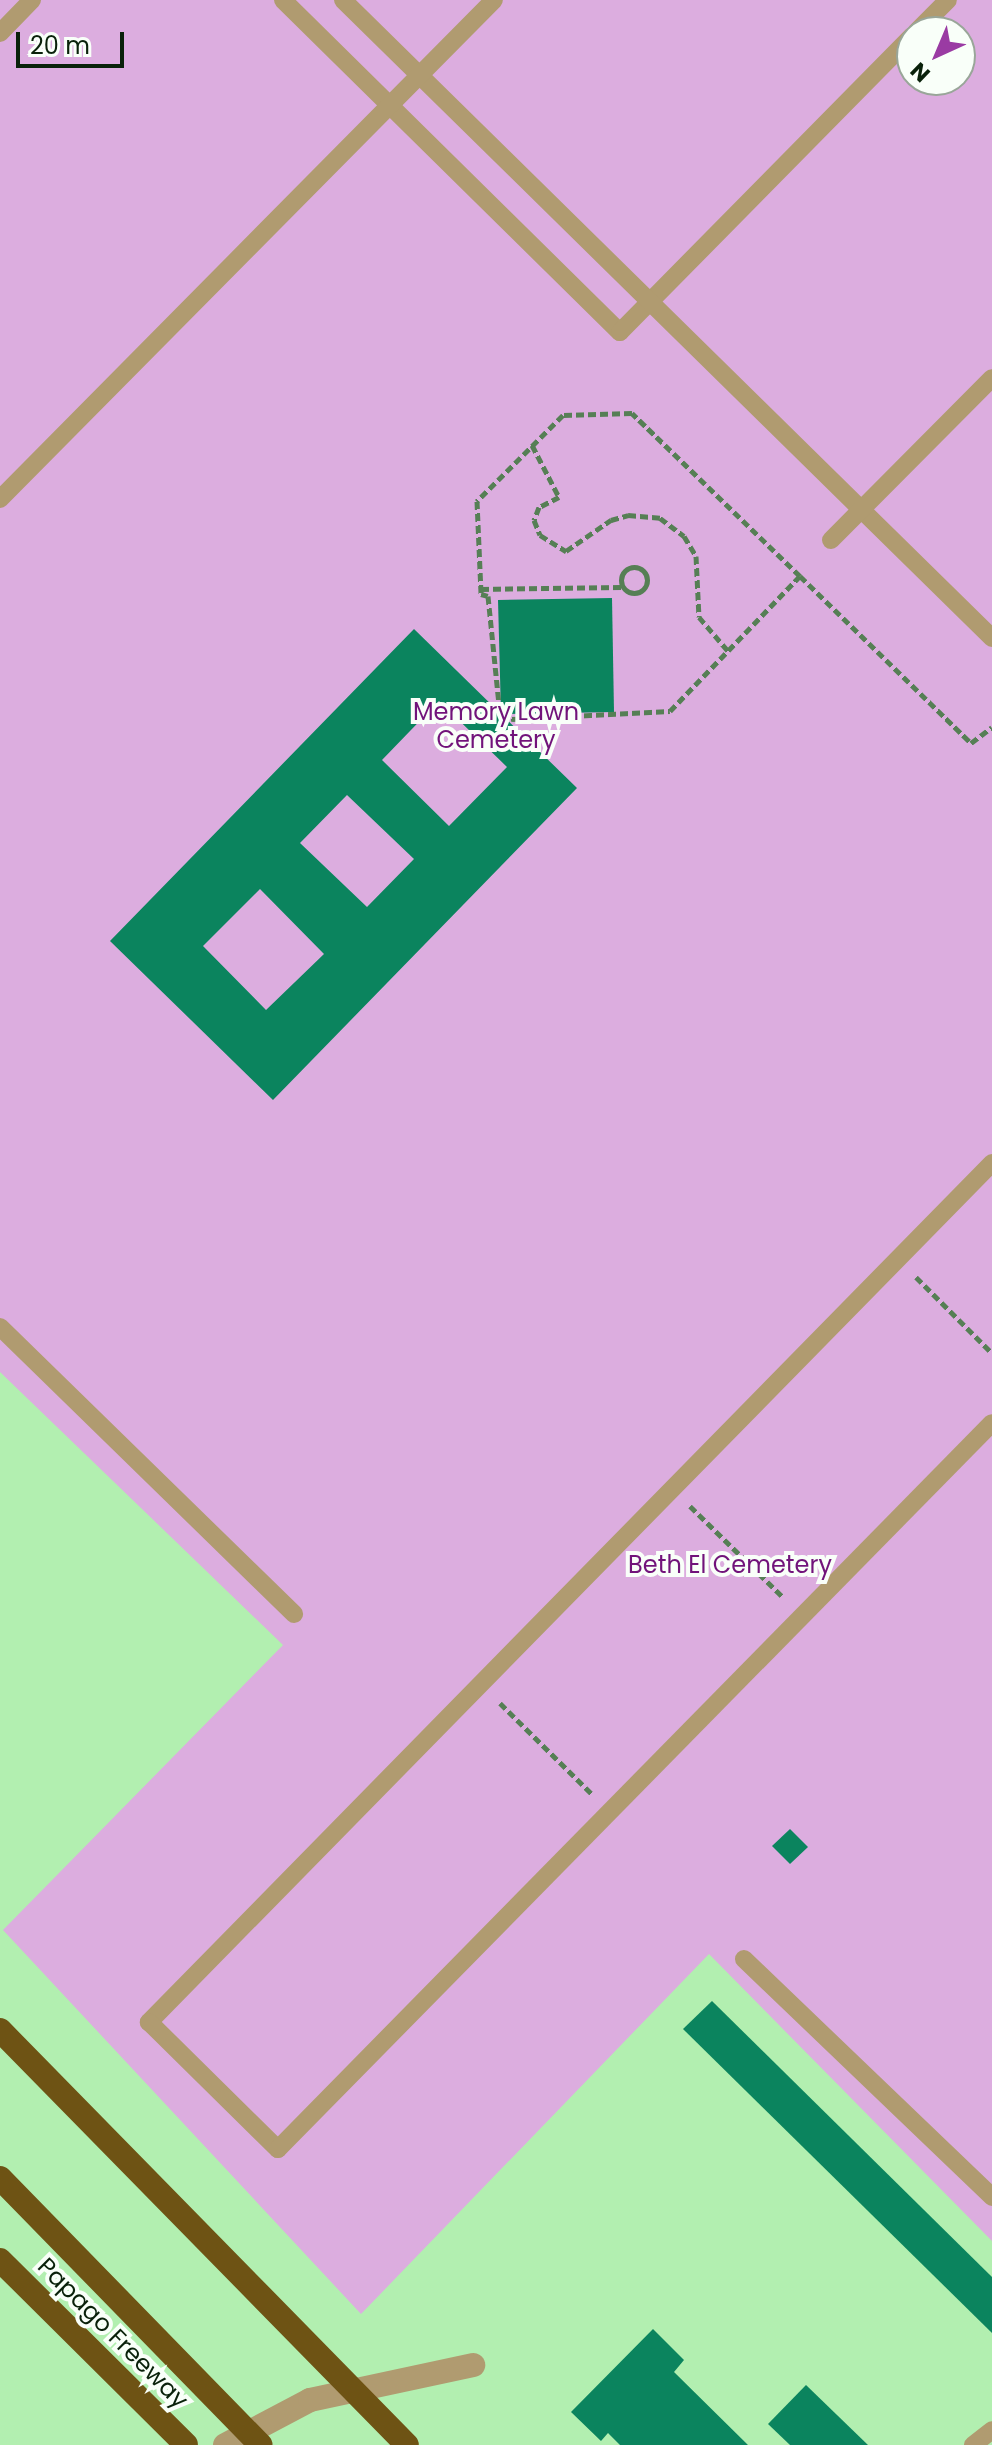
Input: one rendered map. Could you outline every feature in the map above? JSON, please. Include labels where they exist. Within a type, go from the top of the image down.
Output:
[{"type":"highway","points":[[0,2030],[407,2445]]},
{"type":"highway","points":[[0,2178],[261,2445]]},
{"type":"highway","name":"Papago Freeway","points":[[0,2260],[186,2445]]},
{"type":"street","points":[[225,2445],[310,2400],[473,2365]]},
{"type":"lane","points":[[0,33],[32,0]]},
{"type":"lane","points":[[283,0],[620,332],[896,52]]},
{"type":"lane","points":[[343,0],[992,638]]},
{"type":"lane","points":[[0,499],[494,0]]},
{"type":"lane","points":[[932,16],[948,0]]},
{"type":"lane","points":[[831,540],[992,378]]},
{"type":"lane","points":[[992,1163],[149,2022],[278,2149],[992,1423]]},
{"type":"lane","points":[[0,1327],[294,1614]]},
{"type":"lane","points":[[744,1959],[992,2197]]},
{"type":"lane","points":[[973,2445],[992,2430]]},
{"type":"path","points":[[800,576],[670,711],[512,719],[500,715],[495,705],[488,596],[481,589],[477,501],[563,415],[632,413],[800,576],[971,743],[992,727]]},
{"type":"path","points":[[532,445],[559,497],[539,507],[534,520],[540,535],[566,551],[611,520],[628,515],[660,518],[684,536],[696,556],[699,617],[728,651]]},
{"type":"path","points":[[481,589],[622,587],[641,591],[645,572],[626,568],[622,587]]},
{"type":"path","points":[[898,1260],[992,1353]]},
{"type":"path","points":[[672,1489],[802,1616]]},
{"type":"path","points":[[481,1684],[610,1812]]},
{"type":"green space","name":"Memory Lawn Cemetery","points":[[0,0],[992,0],[992,2241],[709,1954],[361,2314],[3,1930],[283,1645],[0,1372]]},
{"type":"building","points":[[612,598],[614,712],[501,714],[498,600]]},
{"type":"building","points":[[414,629],[577,788],[273,1100],[110,941]],"holes":[[[439,701],[507,767],[449,826],[382,760]],[[347,795],[414,859],[367,907],[300,843]],[[260,889],[324,954],[266,1010],[203,946]]]},
{"type":"building","points":[[790,1829],[808,1847],[790,1864],[772,1846]]},
{"type":"building","points":[[712,2001],[992,2277],[992,2333],[683,2029]]},
{"type":"building","points":[[653,2329],[684,2360],[674,2372],[748,2445],[620,2445],[608,2433],[601,2441],[571,2412]]},
{"type":"building","points":[[806,2385],[868,2445],[790,2445],[768,2424]]},
{"type":"park label","name":"Beth El Cemetery","points":[[730,1565]]}]
